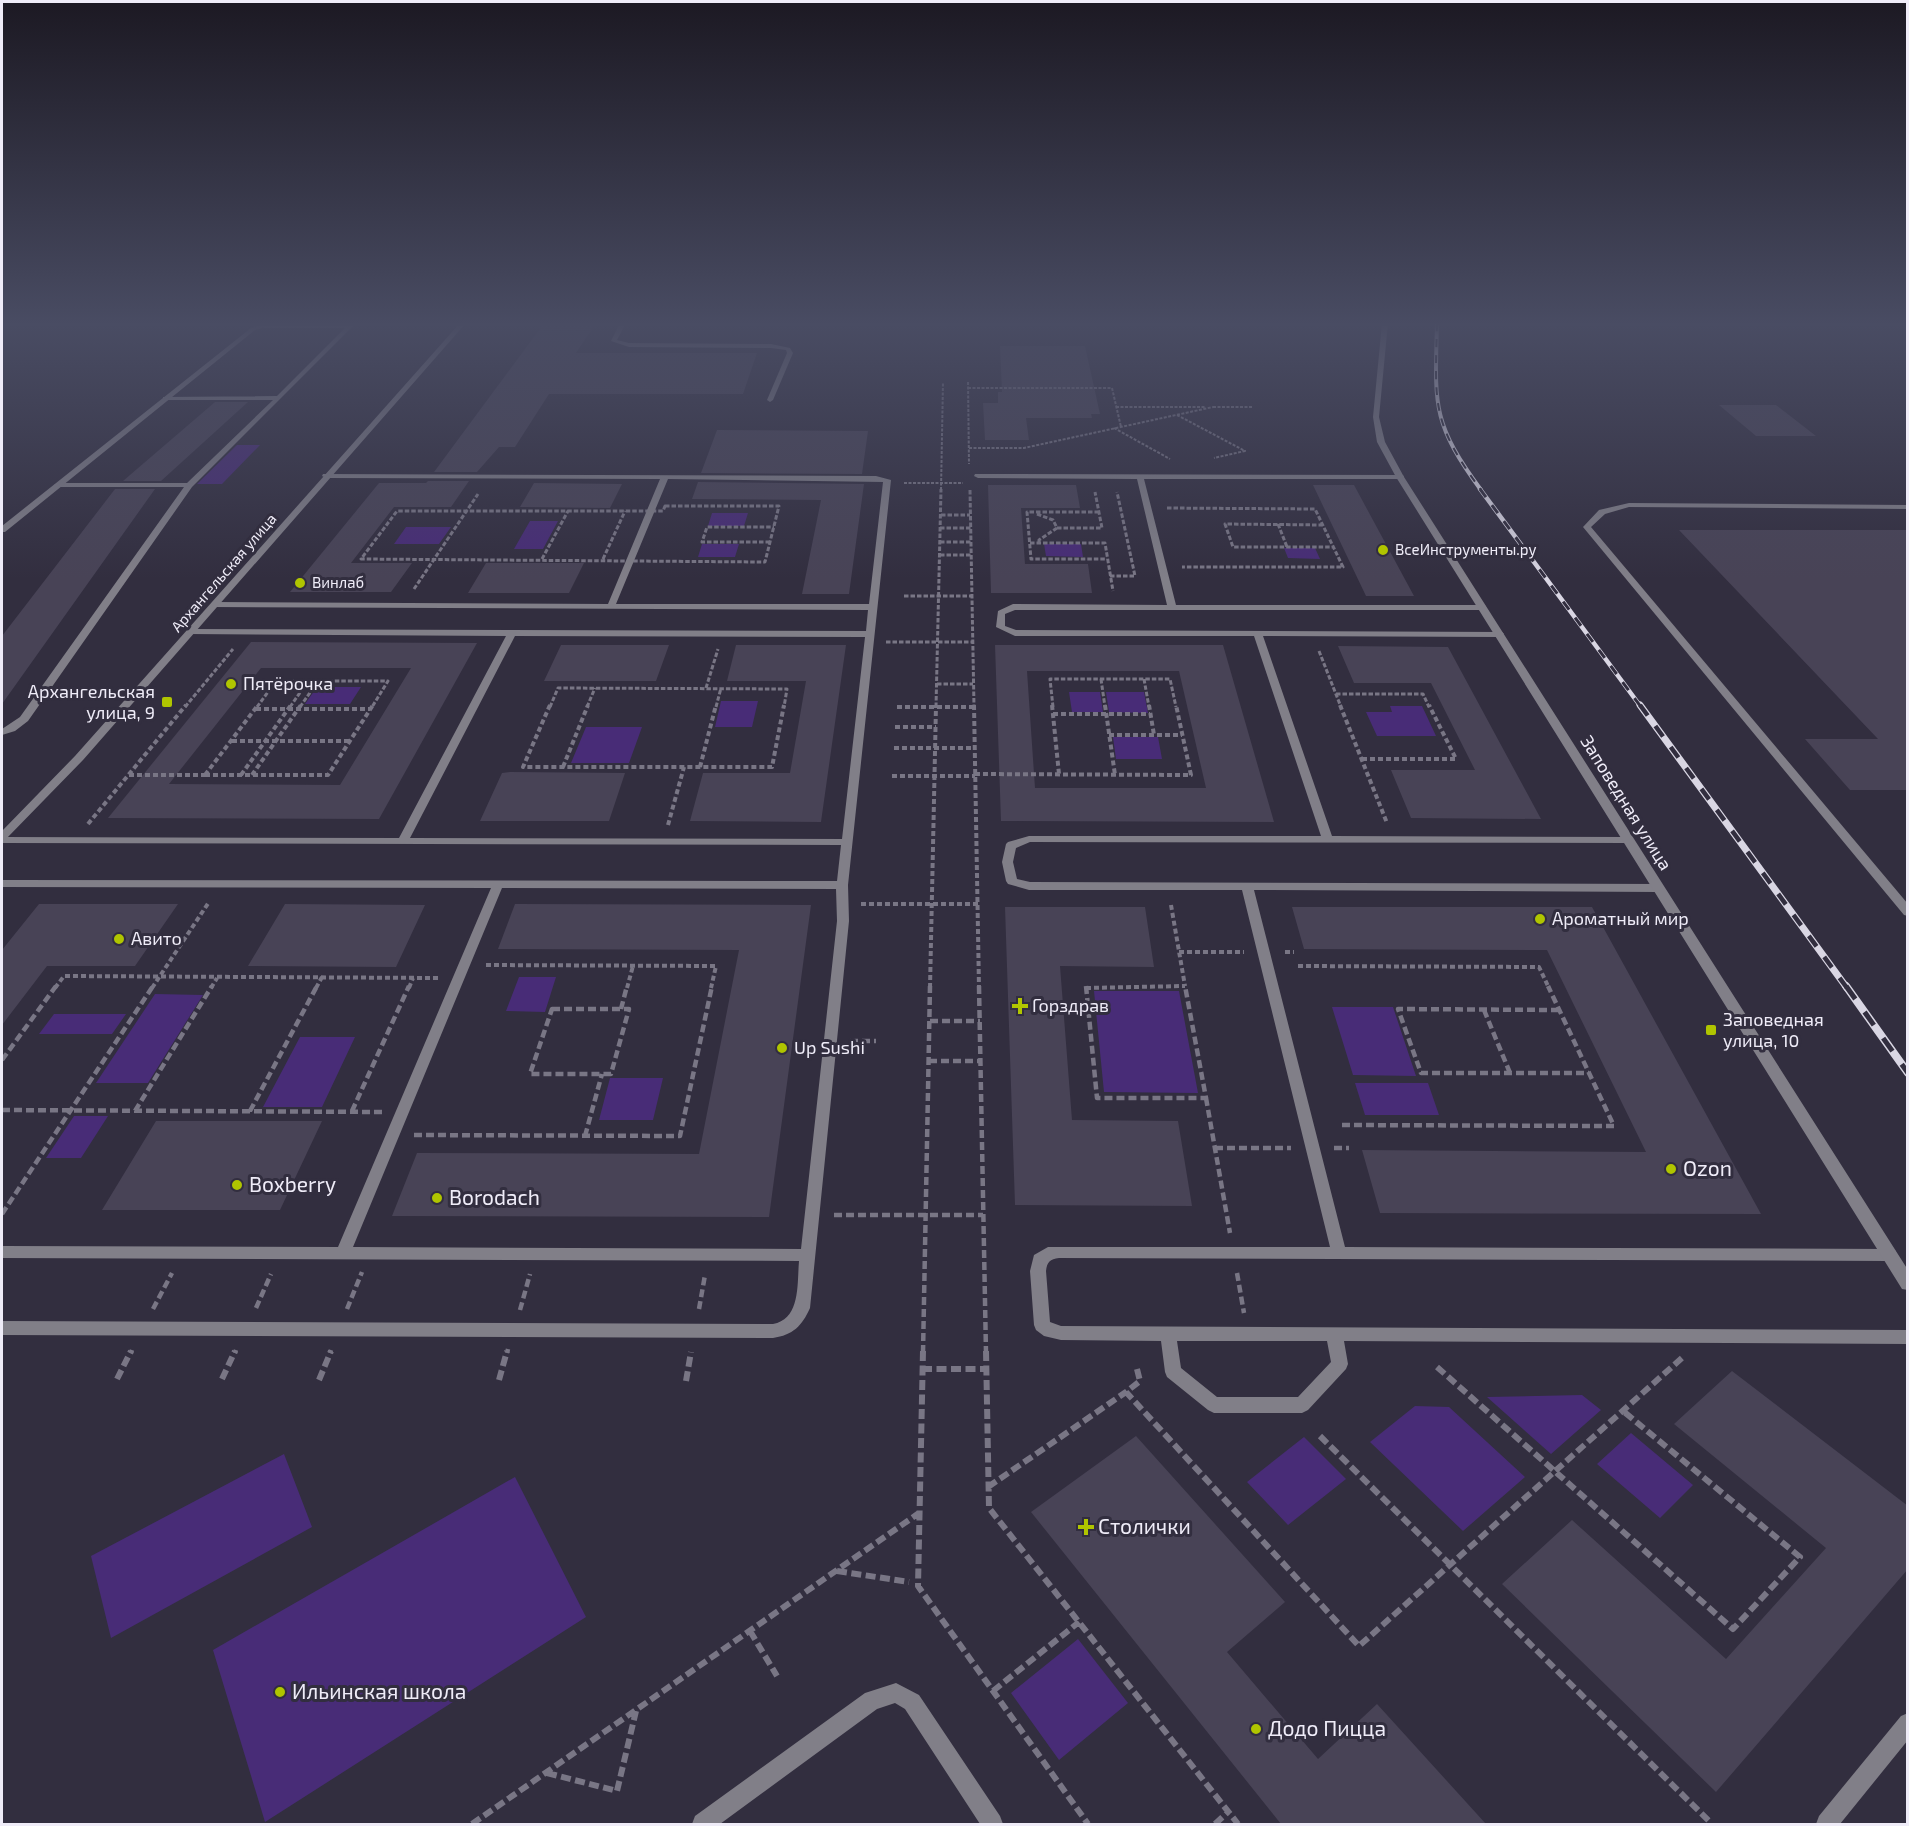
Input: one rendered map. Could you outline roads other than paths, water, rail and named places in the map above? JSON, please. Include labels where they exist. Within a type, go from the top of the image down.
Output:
[{"type":"street","points":[[2,530],[154,408]]},
{"type":"street","points":[[2,732],[11,729],[24,719],[189,485],[268,408]]},
{"type":"street","name":"Архангельская улица","points":[[2,838],[80,758],[387,408]]},
{"type":"street","name":"Заповедная улица","points":[[1377,408],[1376,417],[1381,442],[1400,477],[1908,1284]]},
{"type":"street","points":[[2,1328],[773,1331],[786,1329],[797,1320],[802,1308],[843,921],[842,885],[887,483],[883,478],[876,477],[326,476]]},
{"type":"street","points":[[978,476],[1400,477]]},
{"type":"street","points":[[611,606],[665,477]]},
{"type":"street","points":[[1140,477],[1172,608]]},
{"type":"street","points":[[58,485],[189,485]]},
{"type":"street","points":[[1908,507],[1629,505],[1602,512],[1587,527],[1908,912]]},
{"type":"street","points":[[215,605],[873,607]]},
{"type":"street","points":[[1483,608],[1008,608],[1001,613],[1001,627],[1015,633],[1499,634]]},
{"type":"street","points":[[190,632],[512,633],[869,638]]},
{"type":"street","points":[[403,841],[512,633]]},
{"type":"street","points":[[1258,634],[1328,840]]},
{"type":"street","points":[[2,838],[847,842]]},
{"type":"street","points":[[1628,840],[1029,839],[1012,844],[1008,851],[1009,874],[1012,881],[1029,886],[1658,888]]},
{"type":"street","points":[[2,883],[842,885]]},
{"type":"street","points":[[343,1253],[498,884]]},
{"type":"street","points":[[1247,887],[1339,1253]]},
{"type":"street","points":[[2,1252],[808,1255]]},
{"type":"street","points":[[1889,1255],[1059,1252],[1048,1253],[1040,1260],[1040,1316],[1042,1325],[1050,1331],[1168,1334],[1908,1337]]},
{"type":"street","points":[[1168,1334],[1173,1372],[1214,1405],[1302,1405],[1340,1364],[1334,1335]]},
{"type":"street","points":[[703,1824],[872,1700],[896,1693],[912,1702],[992,1824]]},
{"type":"street","points":[[1827,1824],[1908,1723]]},
{"type":"railway","points":[[1440,408],[1453,447],[1481,490]]},
{"type":"railway","points":[[1480,489],[1641,707]]},
{"type":"railway","points":[[1640,705],[1847,988]]},
{"type":"railway","points":[[1846,986],[1908,1073]]},
{"type":"place","name":"ВсеИнструменты.ру","points":[[1383,550]]},
{"type":"place","name":"Винлаб","points":[[300,583]]},
{"type":"place","name":"Пятёрочка","points":[[231,684]]},
{"type":"place","name":"Архангельская улица, 9","points":[[167,702]]},
{"type":"place","name":"Ароматный мир","points":[[1540,919]]},
{"type":"place","name":"Авито","points":[[119,939]]},
{"type":"place","name":"Горздрав","points":[[1020,1006]]},
{"type":"place","name":"Заповедная улица, 10","points":[[1711,1030]]},
{"type":"place","name":"Up Sushi","points":[[782,1048]]},
{"type":"place","name":"Ozon","points":[[1671,1169]]},
{"type":"place","name":"Boxberry","points":[[237,1185]]},
{"type":"place","name":"Borodach","points":[[437,1198]]},
{"type":"place","name":"Столички","points":[[1086,1527]]},
{"type":"place","name":"Ильинская школа","points":[[280,1692]]},
{"type":"place","name":"Додо Пицца","points":[[1256,1729]]}]
